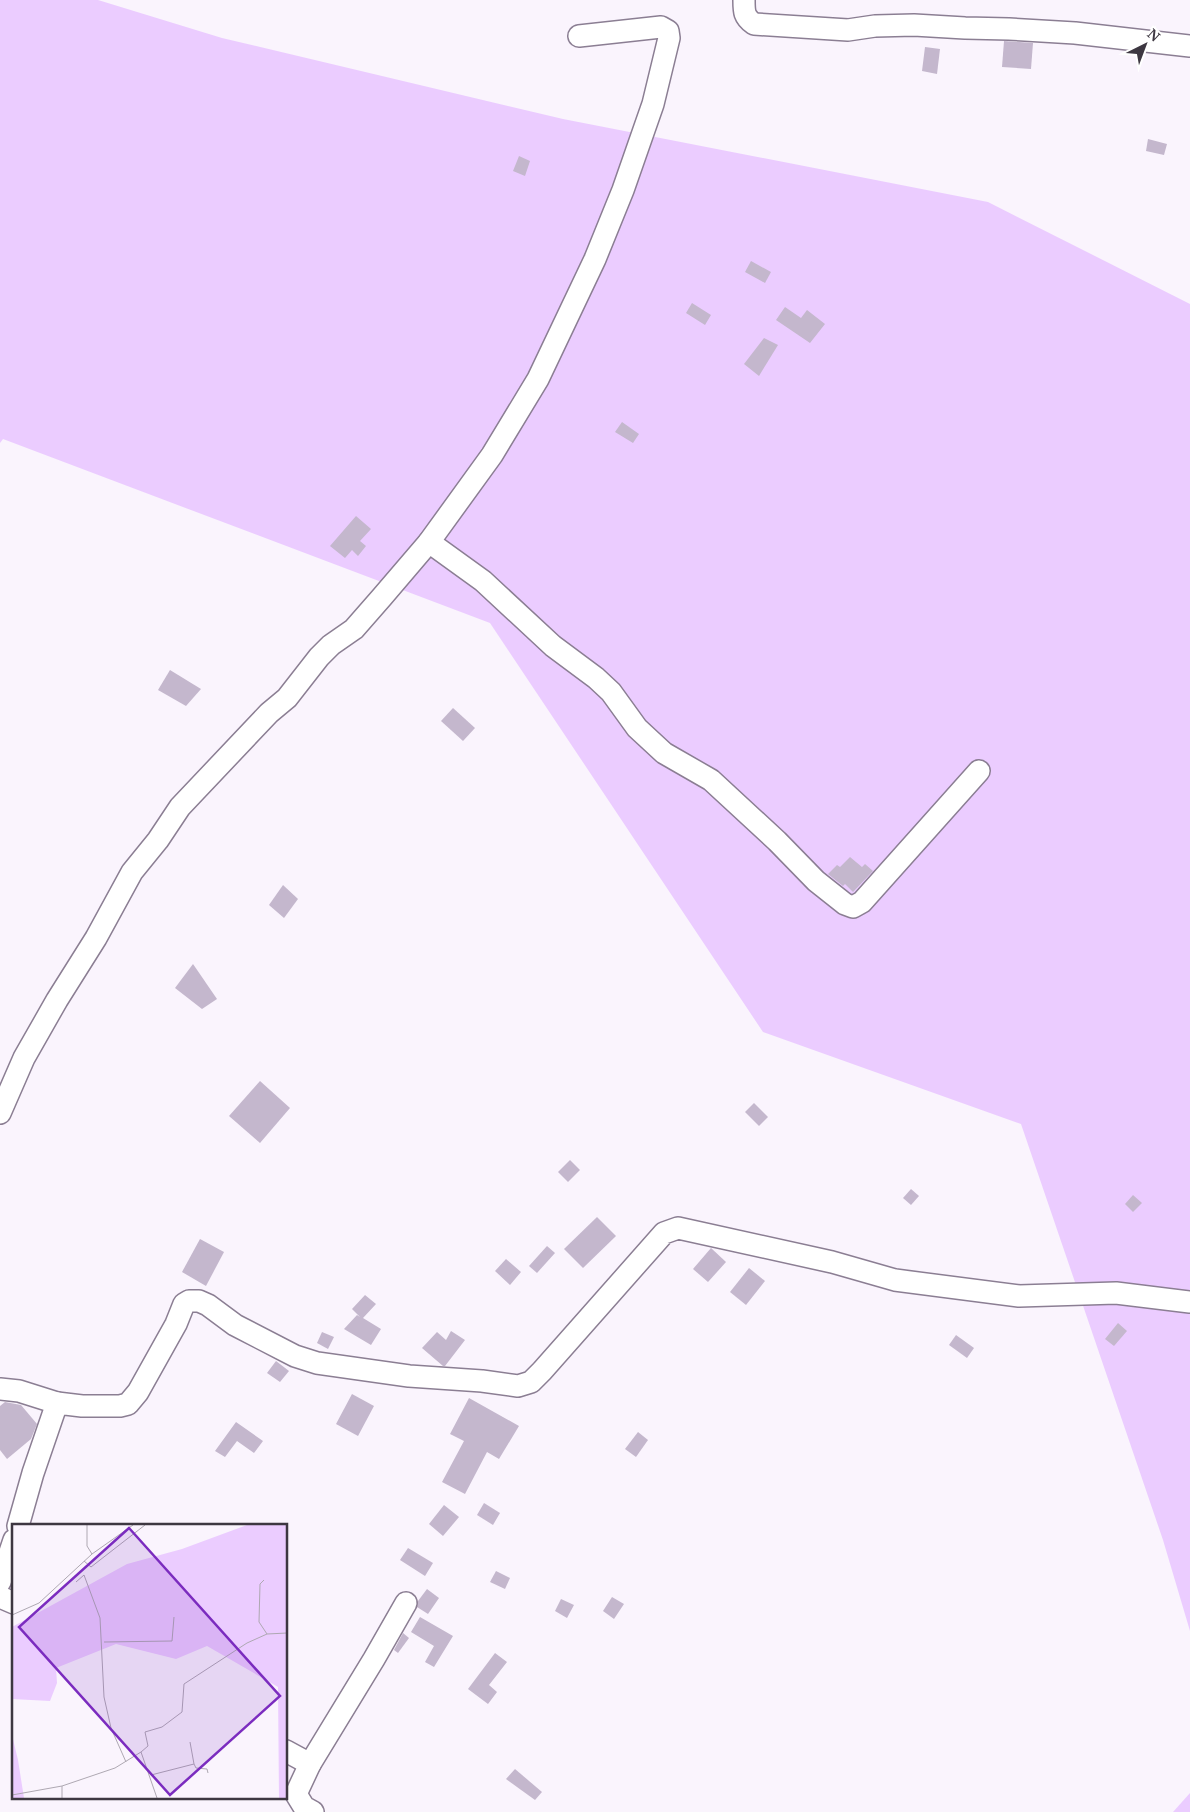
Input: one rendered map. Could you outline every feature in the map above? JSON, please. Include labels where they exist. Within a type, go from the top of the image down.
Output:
[{"type":"street","points":[[744,1],[744,14],[754,24],[848,30],[875,26],[914,24],[1075,33],[1190,46]]},
{"type":"street","points":[[0,1113],[24,1058],[57,1000],[96,938],[132,872],[158,840],[180,806],[262,719],[286,698],[331,645],[354,629],[430,542],[492,454],[538,379],[595,260],[623,190],[653,104],[669,38],[665,28],[579,36]]},
{"type":"street","points":[[430,542],[483,580],[553,646],[596,678],[611,692],[637,728],[664,753],[711,780],[726,792],[816,881],[845,904],[853,907],[862,902],[978,771]]},
{"type":"street","points":[[0,1389],[19,1391],[57,1403],[82,1406],[120,1406],[128,1404],[138,1392],[176,1324],[184,1304],[190,1301],[199,1301],[208,1305],[235,1325],[295,1356],[317,1363],[409,1376],[524,1385],[532,1382],[664,1233],[678,1228],[832,1262],[895,1280],[1019,1296],[1116,1293],[1190,1302]]},
{"type":"street","points":[[19,1524],[32,1473],[57,1403]]},
{"type":"street","points":[[0,1582],[12,1546]]},
{"type":"street","points":[[0,1597],[12,1602]]},
{"type":"street","points":[[313,1812],[304,1806],[296,1794],[310,1764],[406,1603]]},
{"type":"street","points":[[288,1752],[310,1764]]},
{"type":"shaded area","points":[[0,0],[98,0],[222,38],[563,119],[988,202],[1190,304],[1190,1631],[1163,1540],[1021,1124],[763,1032],[490,623],[3,439],[0,443]]},
{"type":"shaded area","points":[[1190,1793],[1190,1812],[1173,1812]]},
{"type":"building","points":[[1004,41],[1033,43],[1031,69],[1002,67]]},
{"type":"building","points":[[925,47],[940,49],[937,74],[922,71]]},
{"type":"building","points":[[1148,139],[1167,144],[1164,155],[1146,151]]},
{"type":"building","points":[[519,156],[530,161],[525,176],[513,171]]},
{"type":"building","points":[[751,261],[771,272],[765,283],[745,272]]},
{"type":"building","points":[[692,303],[711,315],[705,325],[686,313]]},
{"type":"building","points":[[785,307],[801,318],[807,310],[825,324],[810,343],[776,320]]},
{"type":"building","points":[[764,338],[778,345],[759,376],[744,364]]},
{"type":"building","points":[[622,422],[639,434],[633,443],[615,432]]},
{"type":"building","points":[[356,516],[371,529],[360,541],[366,546],[358,556],[352,550],[345,558],[330,546]]},
{"type":"building","points":[[170,670],[201,689],[186,706],[158,690]]},
{"type":"building","points":[[453,708],[475,728],[463,741],[441,721]]},
{"type":"building","points":[[850,857],[862,867],[865,864],[873,871],[853,892],[845,884],[843,886],[828,874],[837,865],[840,867]]},
{"type":"building","points":[[283,885],[298,899],[284,918],[269,905]]},
{"type":"building","points":[[193,964],[217,999],[202,1009],[175,988]]},
{"type":"building","points":[[260,1081],[290,1108],[260,1143],[229,1116]]},
{"type":"building","points":[[754,1103],[768,1117],[759,1126],[745,1112]]},
{"type":"building","points":[[570,1160],[580,1170],[568,1182],[558,1172]]},
{"type":"building","points":[[911,1189],[919,1196],[911,1205],[903,1198]]},
{"type":"building","points":[[1133,1195],[1142,1203],[1133,1212],[1125,1204]]},
{"type":"building","points":[[597,1217],[616,1236],[583,1268],[564,1249]]},
{"type":"building","points":[[200,1239],[224,1252],[206,1286],[182,1272]]},
{"type":"building","points":[[547,1246],[555,1253],[537,1273],[529,1266]]},
{"type":"building","points":[[711,1248],[726,1262],[708,1282],[693,1269]]},
{"type":"building","points":[[506,1259],[521,1272],[510,1285],[495,1271]]},
{"type":"building","points":[[749,1268],[765,1281],[746,1305],[730,1292]]},
{"type":"building","points":[[365,1295],[376,1304],[363,1318],[381,1329],[371,1345],[344,1329],[357,1315],[360,1317],[352,1309]]},
{"type":"building","points":[[1118,1323],[1127,1331],[1114,1346],[1105,1339]]},
{"type":"building","points":[[451,1331],[465,1340],[445,1366],[443,1366],[422,1348],[437,1332],[446,1340]]},
{"type":"building","points":[[322,1332],[334,1337],[328,1349],[317,1343]]},
{"type":"building","points":[[956,1335],[974,1348],[967,1358],[949,1345]]},
{"type":"building","points":[[276,1361],[289,1371],[280,1382],[267,1373]]},
{"type":"building","points":[[352,1394],[374,1406],[358,1436],[336,1424]]},
{"type":"building","points":[[469,1398],[519,1426],[499,1459],[487,1452],[465,1494],[442,1482],[464,1441],[450,1434]]},
{"type":"building","points":[[5,1402],[21,1405],[37,1424],[31,1439],[7,1459],[0,1450],[0,1406]]},
{"type":"building","points":[[236,1422],[263,1441],[254,1453],[237,1441],[225,1457],[215,1451]]},
{"type":"building","points":[[638,1432],[648,1440],[636,1457],[625,1449]]},
{"type":"building","points":[[484,1503],[500,1513],[493,1525],[477,1515]]},
{"type":"building","points":[[444,1505],[459,1517],[443,1536],[429,1524]]},
{"type":"building","points":[[408,1548],[433,1563],[425,1576],[400,1560]]},
{"type":"building","points":[[496,1571],[510,1578],[505,1589],[490,1582]]},
{"type":"building","points":[[427,1589],[439,1598],[428,1614],[417,1607],[418,1601]]},
{"type":"building","points":[[612,1597],[624,1604],[614,1619],[603,1611]]},
{"type":"building","points":[[561,1599],[574,1605],[567,1618],[555,1611]]},
{"type":"building","points":[[420,1617],[453,1636],[434,1667],[425,1662],[434,1646],[411,1632]]},
{"type":"building","points":[[403,1633],[409,1638],[398,1653],[394,1650]]},
{"type":"building","points":[[495,1653],[507,1662],[489,1685],[497,1692],[488,1704],[468,1689]]},
{"type":"building","points":[[515,1769],[542,1792],[535,1800],[506,1779]]}]
